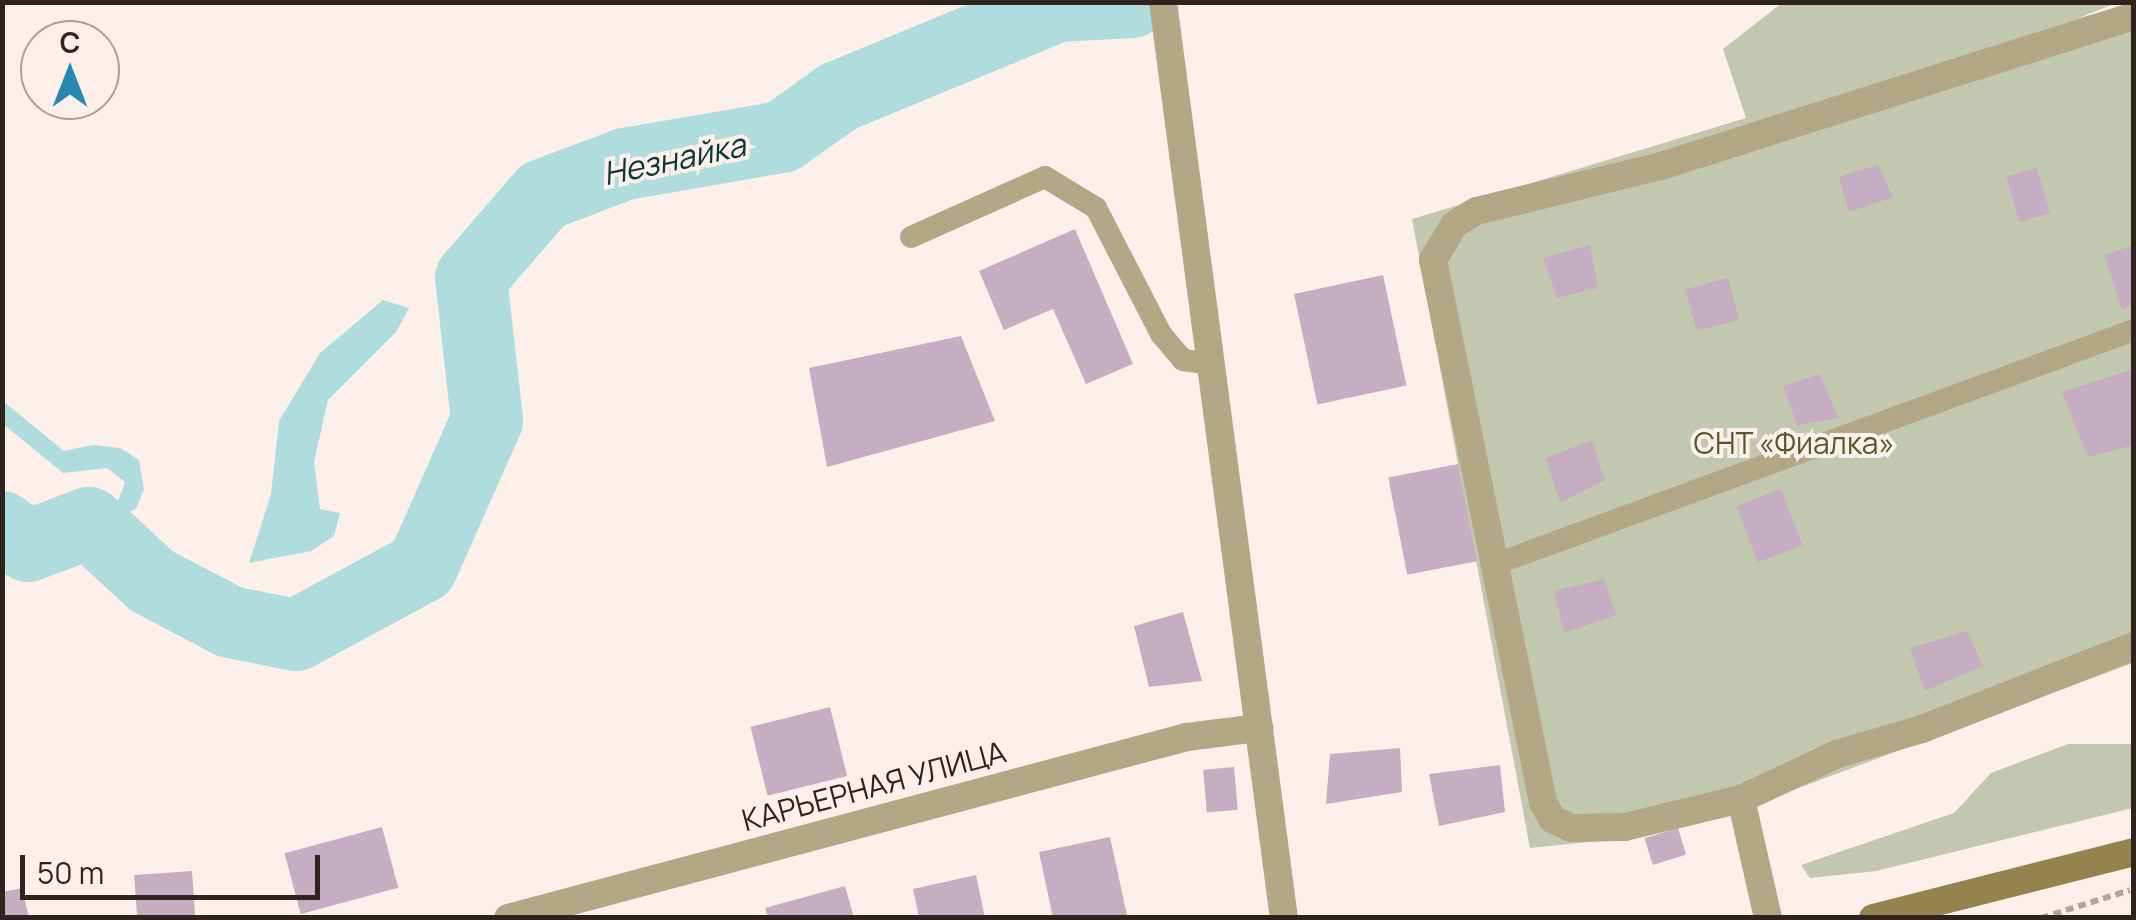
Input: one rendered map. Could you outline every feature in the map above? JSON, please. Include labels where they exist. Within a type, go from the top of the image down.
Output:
[{"type":"main road","points":[[1873,918],[2134,852]]},
{"type":"street","points":[[1163,2],[1284,918]]},
{"type":"street","points":[[2134,16],[1632,175],[1510,200],[1454,225],[1433,260],[1543,802],[1552,819],[1572,828],[1625,827],[1741,799],[1837,754],[1922,729],[2134,646]]},
{"type":"street","name":"КАРЬЕРНАЯ УЛИЦА","points":[[508,918],[1188,737],[1259,728]]},
{"type":"street","points":[[1741,799],[1768,918]]},
{"type":"lane","points":[[910,238],[1045,177],[1096,208],[1161,334],[1183,360],[1211,364]]},
{"type":"lane","points":[[1494,565],[2134,330]]},
{"type":"path","points":[[2041,918],[2134,888]]},
{"type":"green space","name":"СНТ «Фиалка»","points":[[1782,3],[2117,3],[2076,19],[2133,3],[2133,663],[1772,798],[1599,841],[1530,848],[1412,219],[1746,118],[1723,49]]},
{"type":"green space","points":[[2068,744],[2133,744],[2133,808],[1876,871],[1810,878],[1801,865],[1954,813],[1991,773]]},
{"type":"water","points":[[383,300],[409,308],[396,332],[328,400],[314,462],[320,509],[340,513],[334,536],[311,551],[249,563],[271,494],[279,421],[320,353]]},
{"type":"water","points":[[3,401],[64,451],[93,445],[120,448],[139,460],[144,489],[136,509],[114,518],[95,517],[91,508],[118,501],[125,482],[107,468],[63,473],[3,424]]},
{"type":"building","points":[[1878,165],[1893,197],[1849,212],[1839,177]]},
{"type":"building","points":[[2037,168],[2050,213],[2019,222],[2006,177]]},
{"type":"building","points":[[1075,229],[1133,364],[1086,384],[1053,309],[1004,330],[979,271]]},
{"type":"building","points":[[1590,245],[1598,288],[1557,298],[1543,258]]},
{"type":"building","points":[[2134,245],[2134,304],[2122,310],[2104,255]]},
{"type":"building","points":[[1383,275],[1406,386],[1317,404],[1294,294]]},
{"type":"building","points":[[1728,278],[1739,320],[1697,331],[1685,289]]},
{"type":"building","points":[[961,336],[995,421],[827,467],[809,368]]},
{"type":"building","points":[[2134,369],[2134,445],[2088,457],[2062,392]]},
{"type":"building","points":[[1820,374],[1838,418],[1797,425],[1783,386]]},
{"type":"building","points":[[1592,440],[1605,480],[1560,503],[1546,458]]},
{"type":"building","points":[[1458,464],[1477,561],[1407,575],[1388,478]]},
{"type":"building","points":[[1781,489],[1803,545],[1758,562],[1736,506]]},
{"type":"building","points":[[1604,579],[1616,615],[1564,633],[1554,591]]},
{"type":"building","points":[[1183,612],[1202,681],[1149,687],[1134,626]]},
{"type":"building","points":[[1967,631],[1983,666],[1925,691],[1910,648]]},
{"type":"building","points":[[830,707],[847,776],[768,796],[750,727]]},
{"type":"building","points":[[1400,748],[1402,792],[1326,804],[1330,754]]},
{"type":"building","points":[[1500,765],[1505,812],[1439,826],[1429,774]]},
{"type":"building","points":[[1234,767],[1238,810],[1207,813],[1203,770]]},
{"type":"building","points":[[382,827],[398,888],[301,914],[284,853]]},
{"type":"building","points":[[1678,828],[1686,855],[1653,865],[1645,838]]},
{"type":"building","points":[[1110,837],[1127,915],[1053,918],[1039,852]]},
{"type":"building","points":[[192,871],[195,918],[137,918],[134,875]]},
{"type":"building","points":[[976,875],[985,918],[919,918],[913,889]]},
{"type":"building","points":[[845,886],[854,918],[768,918],[765,908]]},
{"type":"building","points":[[22,888],[29,918],[2,918],[2,892]]},
{"type":"waterway","name":"Незнайка","points":[[2,527],[28,546],[89,523],[152,581],[230,622],[296,635],[422,567],[487,420],[471,278],[543,195],[625,164],[782,137],[838,97],[1058,6],[1132,2]]}]
